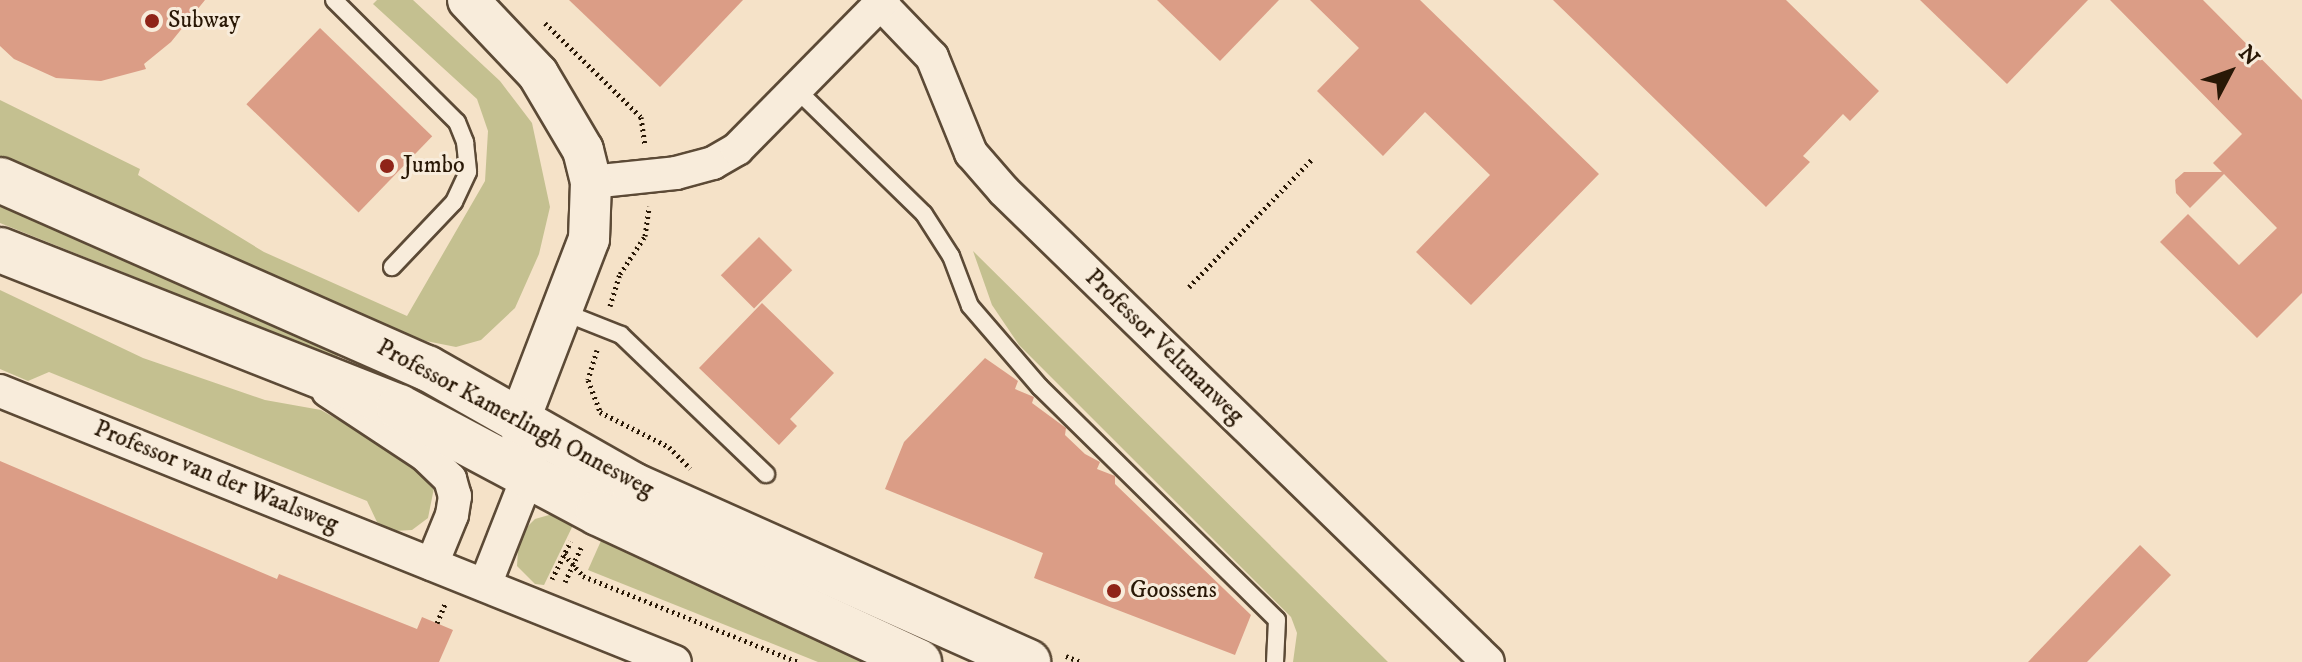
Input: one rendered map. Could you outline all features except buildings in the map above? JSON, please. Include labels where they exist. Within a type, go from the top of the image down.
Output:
[{"type":"main road","name":"Professor Kamerlingh Onnesweg","points":[[0,180],[427,368],[633,485],[1028,662]]},
{"type":"main road","name":"Professor Kamerlingh Onnesweg","points":[[0,250],[302,373],[399,407],[528,476],[919,662]]},
{"type":"street","points":[[468,0],[538,74],[583,150],[591,182],[589,239],[520,419],[528,476],[485,585]]},
{"type":"street","points":[[591,182],[676,173],[713,163],[737,149],[882,2]]},
{"type":"street","name":"Professor Veltmanweg","points":[[882,2],[932,57],[971,153],[1004,191],[1488,662]]},
{"type":"street","points":[[302,373],[383,432],[425,455],[450,479],[455,496],[452,515],[432,564]]},
{"type":"street","name":"Professor van der Waalsweg","points":[[0,391],[675,662]]},
{"type":"street","points":[[473,447],[520,419]]},
{"type":"lane","points":[[334,0],[457,122],[465,142],[468,172],[454,202],[392,267]]},
{"type":"lane","points":[[797,90],[924,214],[951,256],[970,306],[1040,387],[1277,620],[1275,662]]},
{"type":"lane","points":[[563,312],[621,335],[766,474]]},
{"type":"path","points":[[1189,287],[1312,159]]},
{"type":"path","points":[[564,554],[583,576],[798,662]]},
{"type":"shaded area","points":[[377,0],[413,0],[500,81],[532,123],[550,207],[539,254],[515,308],[481,340],[456,347],[426,341],[352,314],[0,160],[0,100],[140,169],[138,175],[264,252],[407,316],[485,181],[488,131],[477,99],[373,4]]},
{"type":"shaded area","points":[[0,202],[340,350],[337,358],[0,223]]},
{"type":"shaded area","points":[[973,251],[1388,662],[1293,662],[1297,633],[1291,617],[1019,345],[992,305]]},
{"type":"shaded area","points":[[0,290],[143,358],[265,400],[321,410],[426,470],[435,483],[428,518],[412,530],[394,531],[377,522],[367,501],[49,372],[28,381],[0,369]]},
{"type":"shaded area","points":[[556,513],[576,519],[544,585],[535,584],[517,566],[519,535],[535,519]]},
{"type":"shaded area","points":[[608,525],[890,662],[818,662],[588,570]]},
{"type":"place","name":"Subway","points":[[152,21]]},
{"type":"place","name":"Jumbo","points":[[387,166]]},
{"type":"place","name":"Goossens","points":[[1114,591]]}]
